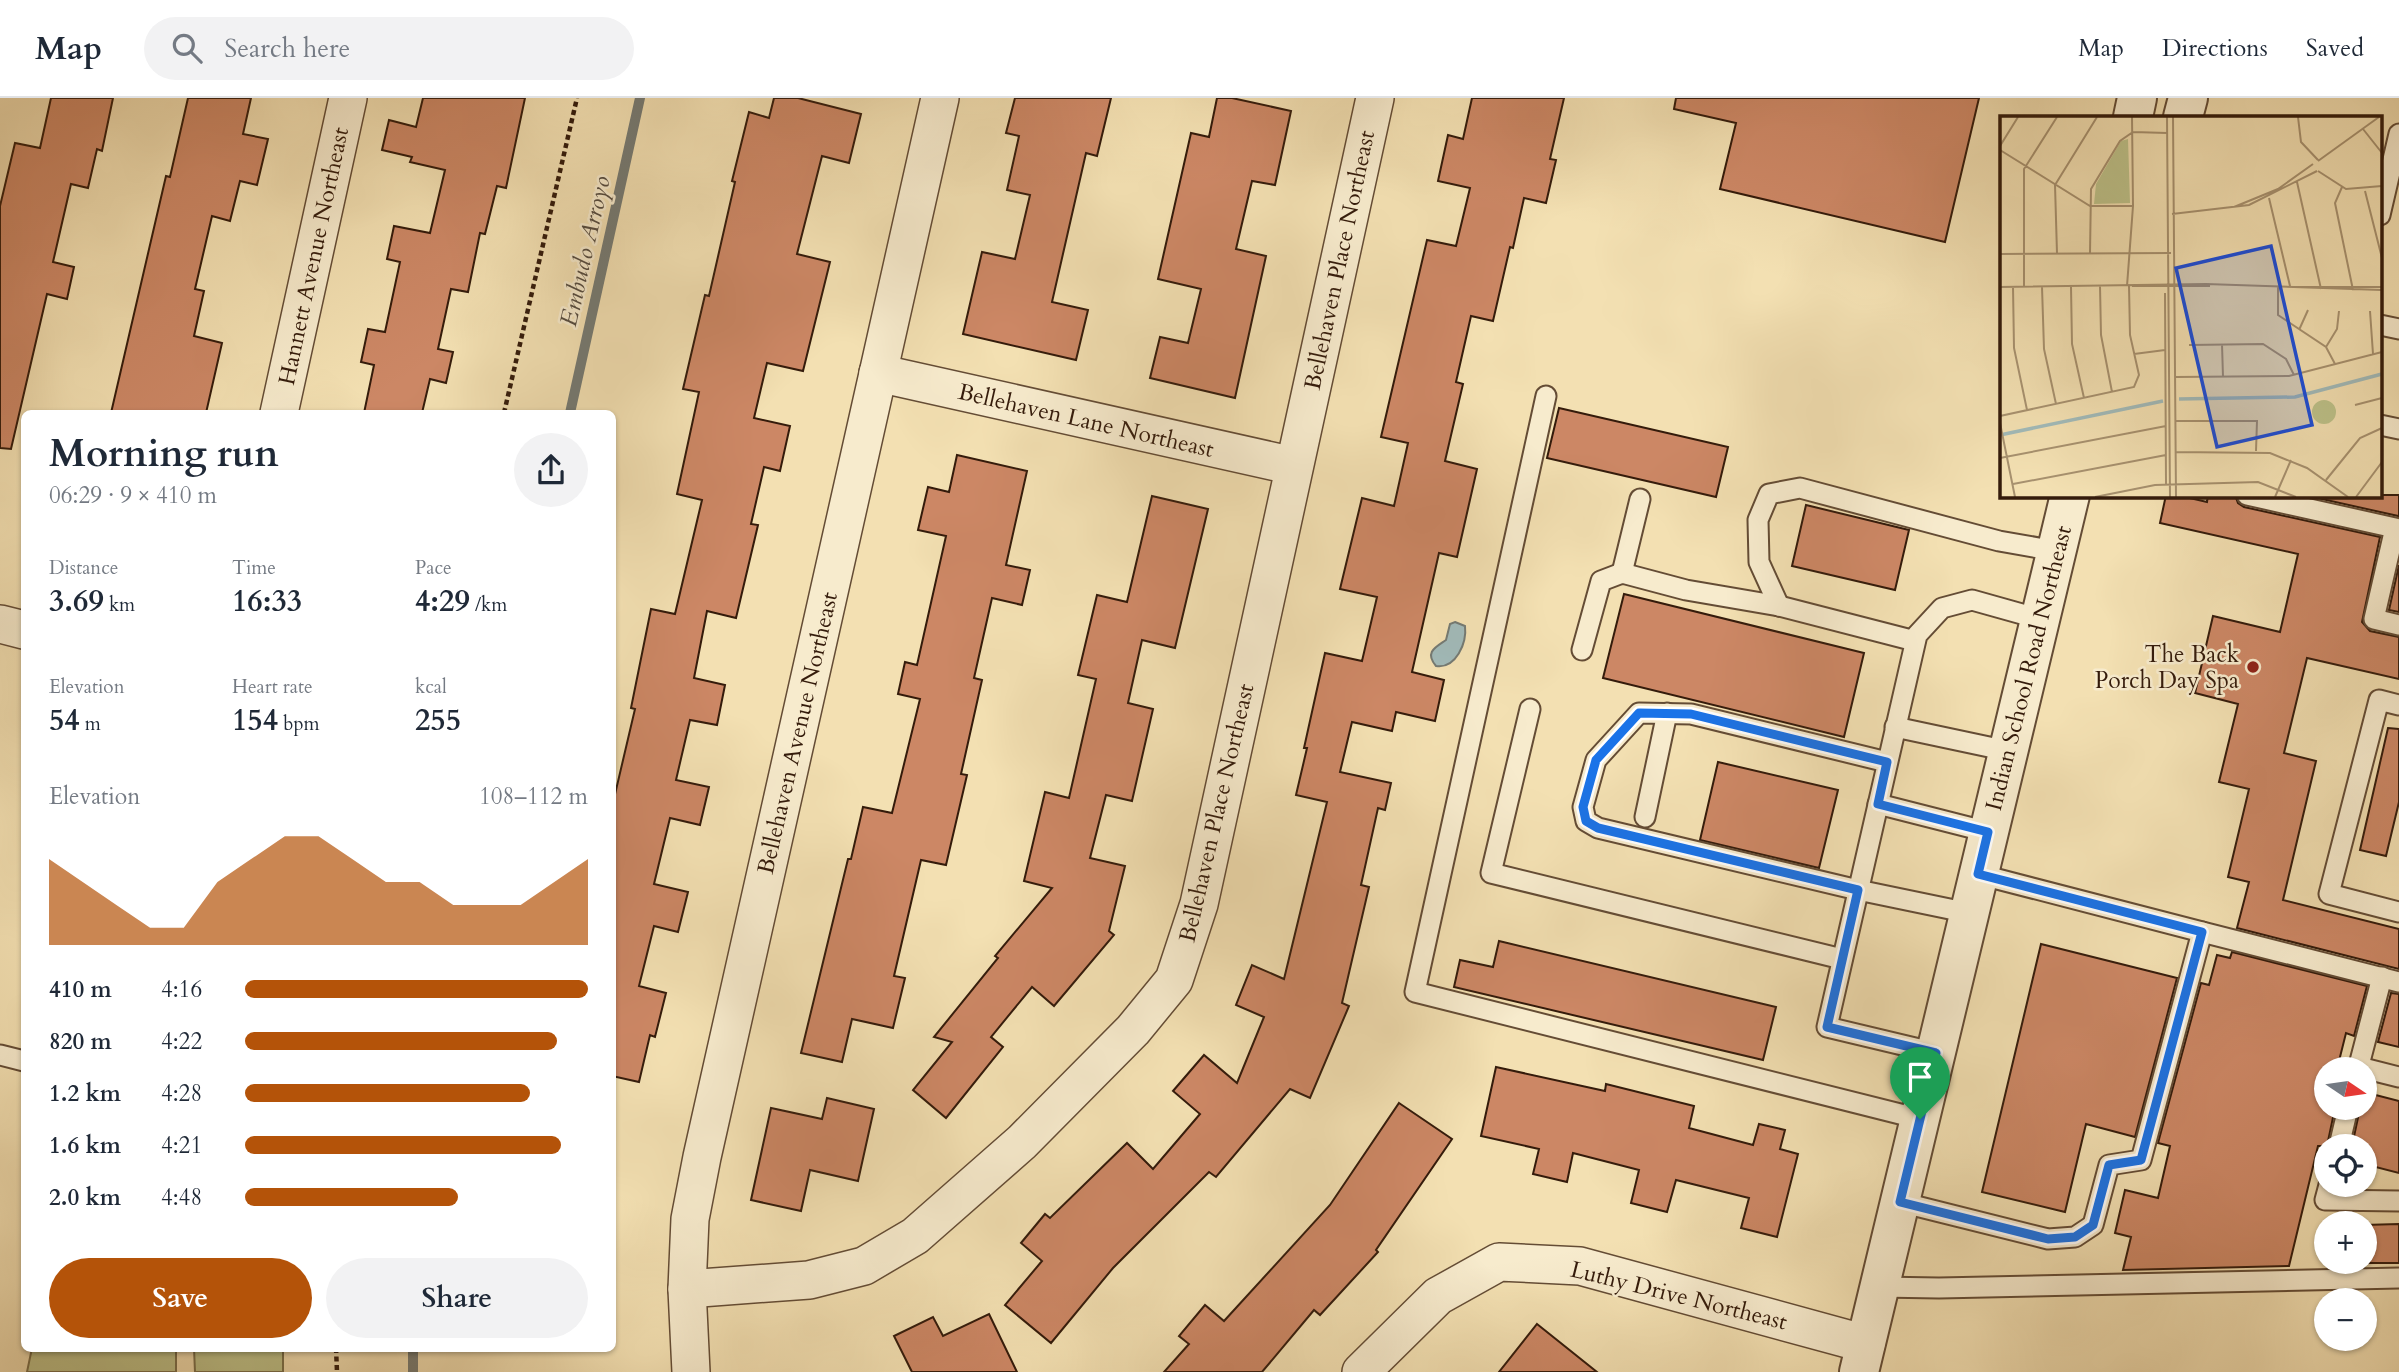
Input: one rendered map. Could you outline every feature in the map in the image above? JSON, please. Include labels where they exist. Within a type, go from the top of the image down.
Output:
[{"type":"street","name":"Hannett Avenue Northeast","points":[[280,410],[348,98]]},
{"type":"street","name":"Bellehaven Avenue Northeast","points":[[691,1372],[687,1289],[691,1219],[702,1157],[940,98]]},
{"type":"street","name":"Bellehaven Place Northeast","points":[[687,1289],[808,1280],[864,1266],[915,1236],[1022,1142],[1133,1030],[1174,980],[1199,904],[1375,98]]},
{"type":"street","points":[[2133,116],[2137,98]]},
{"type":"street","points":[[2183,116],[2188,98]]},
{"type":"street","name":"Bellehaven Lane Northeast","points":[[878,373],[1294,466]]},
{"type":"street","name":"Indian School Road Northeast","points":[[1862,1358],[2070,497]]},
{"type":"street","points":[[0,624],[21,629]]},
{"type":"street","name":"Luthy Drive Northeast","points":[[1362,1372],[1438,1296],[1499,1262],[1580,1266],[1862,1358]]},
{"type":"lane","points":[[2382,206],[2399,134]]},
{"type":"lane","points":[[2382,325],[2399,329]]},
{"type":"lane","points":[[1546,396],[1415,992],[1920,1119]]},
{"type":"lane","points":[[1779,606],[1759,562],[1758,520],[1769,494],[1800,488],[1999,541],[2056,551]]},
{"type":"lane","points":[[2256,497],[2397,528],[2374,619],[2399,625]]},
{"type":"lane","points":[[1622,573],[1640,499]]},
{"type":"lane","points":[[1582,650],[1601,581],[1622,573],[1686,590],[1779,606],[1915,641]]},
{"type":"lane","points":[[1936,1053],[1827,1027],[1915,641],[1917,635],[1942,608],[1972,600],[2040,619]]},
{"type":"lane","points":[[2399,705],[2379,701],[2329,894],[2399,912]]},
{"type":"lane","points":[[1530,709],[1491,873],[1842,959]]},
{"type":"lane","points":[[1887,762],[1691,714],[1639,713],[1596,760],[1583,807],[1586,821],[1598,828],[1858,890],[1969,913]]},
{"type":"lane","points":[[1645,817],[1667,713]]},
{"type":"lane","points":[[1895,727],[2008,751]]},
{"type":"lane","points":[[1878,804],[1988,832]]},
{"type":"lane","points":[[1978,874],[2390,979],[2362,1057]]},
{"type":"lane","points":[[1900,1202],[2048,1239],[2075,1237],[2093,1225],[2109,1165],[2141,1160],[2202,932]]},
{"type":"lane","points":[[0,1055],[21,1060]]},
{"type":"lane","points":[[2377,1072],[2399,1077]]},
{"type":"lane","points":[[2326,1197],[2325,1200],[2399,1201]]},
{"type":"lane","points":[[1880,1287],[2399,1278]]},
{"type":"path","points":[[505,410],[577,98]]},
{"type":"path","points":[[336,1352],[337,1372]]},
{"type":"green space","points":[[31,1352],[176,1352],[176,1372],[27,1372]]},
{"type":"green space","points":[[194,1352],[283,1352],[283,1372],[195,1372]]},
{"type":"water","points":[[1455,622],[1465,626],[1459,654],[1449,663],[1436,666],[1431,653],[1446,640],[1450,624]]},
{"type":"building","points":[[51,98],[113,98],[102,151],[97,149],[88,188],[71,184],[53,262],[74,267],[67,299],[47,294],[11,449],[0,448],[0,206],[15,143],[40,148]]},
{"type":"building","points":[[188,98],[251,98],[243,134],[268,139],[257,185],[240,181],[230,221],[212,216],[195,289],[204,291],[194,336],[222,343],[207,410],[112,410],[166,176],[170,177]]},
{"type":"building","points":[[423,98],[525,98],[506,188],[497,186],[485,234],[480,233],[468,292],[451,289],[438,349],[453,352],[446,383],[430,379],[423,410],[365,410],[374,365],[361,362],[368,329],[385,332],[400,262],[387,259],[394,226],[430,233],[445,170],[410,162],[412,157],[382,150],[389,120],[416,127]]},
{"type":"building","points":[[774,98],[798,98],[861,114],[849,163],[822,156],[797,254],[830,262],[803,371],[767,363],[754,418],[790,426],[780,471],[764,467],[751,524],[758,525],[736,618],[707,611],[694,678],[725,685],[717,725],[690,720],[676,780],[709,787],[700,825],[670,818],[654,884],[688,892],[678,932],[654,926],[639,986],[666,993],[655,1037],[650,1035],[639,1082],[616,1077],[616,790],[635,709],[631,708],[651,609],[675,614],[702,500],[677,494],[699,392],[683,389],[705,295],[709,296],[749,112],[769,118]]},
{"type":"building","points":[[1015,98],[1111,98],[1097,156],[1086,153],[1052,302],[1088,310],[1076,360],[963,334],[982,252],[1015,259],[1030,195],[1007,190],[1019,136],[1006,133]]},
{"type":"building","points":[[1217,98],[1232,98],[1291,111],[1275,185],[1252,181],[1236,249],[1266,256],[1235,398],[1150,378],[1160,337],[1188,343],[1201,289],[1158,279],[1191,133],[1209,137]]},
{"type":"building","points":[[1472,98],[1564,98],[1550,159],[1556,160],[1546,203],[1524,198],[1493,321],[1471,316],[1456,382],[1463,384],[1445,461],[1477,469],[1457,557],[1439,553],[1412,672],[1444,680],[1435,721],[1396,712],[1392,731],[1352,722],[1340,772],[1391,783],[1385,810],[1378,808],[1361,885],[1369,887],[1342,1003],[1349,1006],[1310,1098],[1290,1089],[1216,1177],[1209,1172],[1113,1268],[1051,1343],[1005,1305],[1042,1261],[1021,1243],[1045,1214],[1050,1218],[1127,1143],[1153,1169],[1200,1114],[1173,1091],[1204,1055],[1237,1083],[1264,1017],[1236,1005],[1252,965],[1284,979],[1327,802],[1296,795],[1307,748],[1304,748],[1325,653],[1362,661],[1377,597],[1340,589],[1362,498],[1394,506],[1408,443],[1381,437],[1427,240],[1456,246],[1470,188],[1438,181],[1448,135],[1463,139]]},
{"type":"building","points":[[1676,98],[1979,98],[1945,242],[1720,189],[1736,123],[1674,109]]},
{"type":"building","points":[[1559,408],[1728,447],[1716,497],[1547,458]]},
{"type":"building","points":[[957,455],[1027,471],[1006,565],[1030,570],[1022,605],[992,598],[974,678],[982,680],[961,774],[967,775],[946,865],[921,860],[894,976],[905,978],[893,1028],[852,1019],[842,1062],[801,1053],[863,807],[892,813],[920,699],[898,694],[905,662],[917,665],[946,536],[918,530],[928,487],[949,492]]},
{"type":"building","points":[[2399,495],[2398,516],[2313,497]]},
{"type":"building","points":[[1152,496],[1208,509],[1175,648],[1142,640],[1128,703],[1153,709],[1132,801],[1106,795],[1090,858],[1125,866],[1109,931],[1114,935],[1054,1006],[1032,987],[991,1037],[1003,1047],[946,1118],[913,1090],[952,1042],[934,1037],[998,958],[995,956],[1052,888],[1024,881],[1045,792],[1069,798],[1096,679],[1078,675],[1097,595],[1127,602]]},
{"type":"building","points":[[2166,497],[2186,497],[2207,502],[2208,497],[2236,497],[2244,507],[2380,537],[2362,622],[2370,631],[2399,637],[2399,679],[2307,658],[2284,753],[2316,761],[2283,900],[2399,929],[2399,969],[2237,928],[2249,882],[2228,877],[2249,789],[2219,782],[2238,704],[2195,693],[2213,616],[2280,632],[2298,554],[2160,523]]},
{"type":"building","points":[[1806,505],[1909,530],[1895,590],[1792,566]]},
{"type":"building","points":[[2399,565],[2399,612],[2389,610]]},
{"type":"building","points":[[1624,594],[1864,653],[1844,737],[1603,678]]},
{"type":"building","points":[[2388,728],[2399,729],[2399,802],[2386,856],[2360,850]]},
{"type":"building","points":[[1718,762],[1838,790],[1819,868],[1700,840]]},
{"type":"building","points":[[1499,941],[1776,1007],[1763,1060],[1454,987],[1460,960],[1493,967]]},
{"type":"building","points":[[2041,944],[2177,978],[2135,1137],[2086,1124],[2065,1212],[1982,1192]]},
{"type":"building","points":[[2232,952],[2367,986],[2354,1036],[2346,1033],[2340,1057],[2314,1057],[2314,1120],[2332,1120],[2330,1134],[2314,1134],[2314,1163],[2289,1266],[2123,1270],[2131,1237],[2115,1233],[2125,1190],[2158,1198],[2170,1146],[2158,1143],[2201,983],[2209,985],[2217,955],[2230,958]]},
{"type":"building","points":[[2391,993],[2399,994],[2399,1047],[2378,1042]]},
{"type":"building","points":[[1496,1067],[1605,1091],[1606,1084],[1694,1106],[1689,1128],[1753,1145],[1759,1124],[1785,1130],[1780,1149],[1798,1154],[1777,1237],[1741,1228],[1749,1198],[1676,1180],[1667,1212],[1631,1203],[1639,1170],[1573,1153],[1567,1182],[1533,1174],[1539,1149],[1481,1136]]},
{"type":"building","points":[[2377,1095],[2399,1101],[2399,1173],[2377,1167],[2377,1134],[2355,1134],[2357,1120],[2377,1120]]},
{"type":"building","points":[[827,1098],[874,1109],[858,1181],[810,1170],[801,1211],[751,1200],[771,1108],[822,1119]]},
{"type":"building","points":[[1399,1103],[1452,1139],[1376,1250],[1378,1252],[1320,1315],[1314,1310],[1262,1372],[1164,1372],[1189,1344],[1179,1336],[1205,1305],[1224,1321],[1330,1205]]},
{"type":"building","points":[[2399,1224],[2399,1263],[2377,1263],[2377,1225]]},
{"type":"building","points":[[989,1314],[1017,1372],[912,1372],[894,1336],[933,1317],[943,1336]]},
{"type":"building","points":[[1537,1324],[1597,1372],[1499,1372]]},
{"type":"waterway","name":"Embudo Arroyo","points":[[571,410],[640,98]]},
{"type":"waterway","name":"Embudo Arroyo","points":[[413,1352],[413,1372]]},
{"type":"place","name":"The Back Porch Day Spa","points":[[2253,667]]},
{"type":"route","points":[[1639,713],[1691,714],[1887,762],[1878,804],[1988,832],[1978,874],[2202,932],[2141,1160],[2109,1165],[2093,1225],[2075,1237],[2048,1239],[1900,1202],[1920,1119],[1936,1053],[1827,1027],[1858,890],[1598,828],[1586,821],[1583,807],[1596,760],[1639,713]]}]
